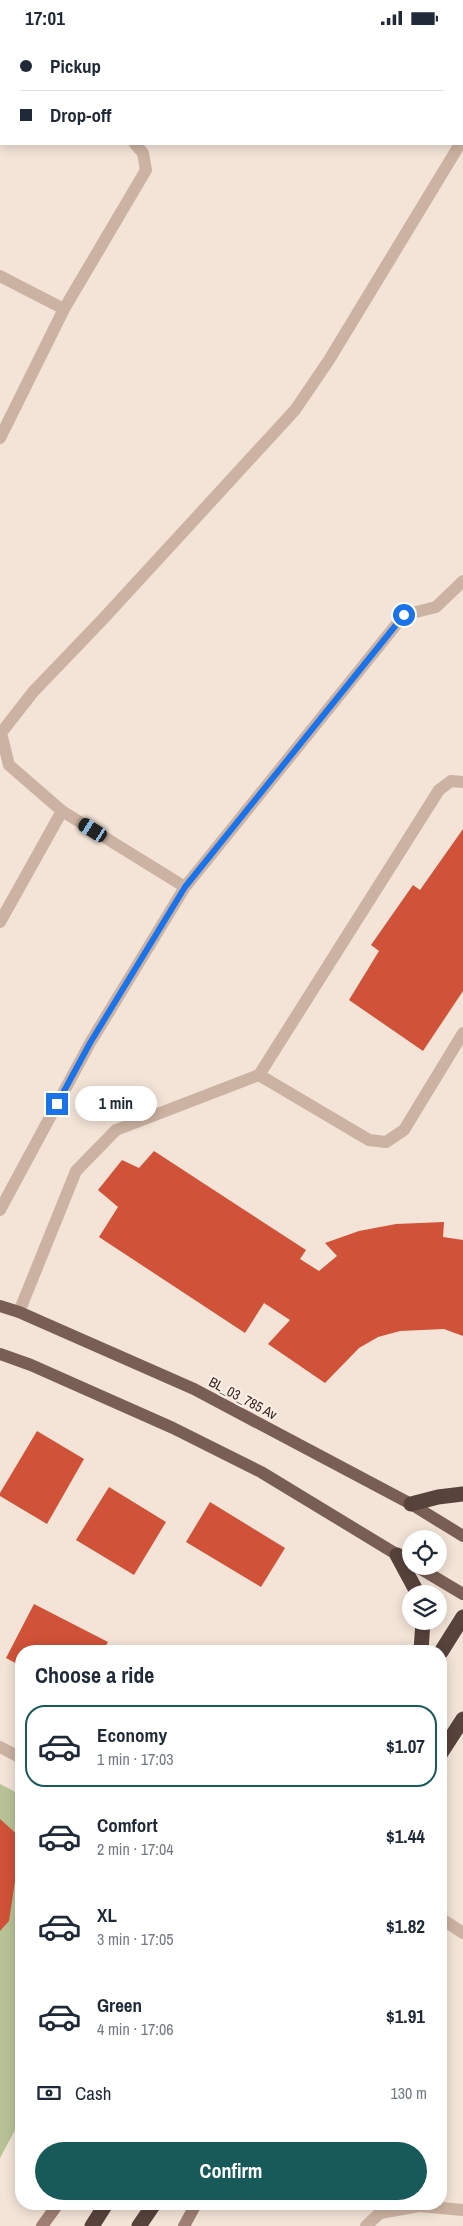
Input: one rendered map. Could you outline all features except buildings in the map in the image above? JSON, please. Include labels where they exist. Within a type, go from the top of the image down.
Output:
[{"type":"highway","points":[[411,1504],[438,1497],[463,1494]]},
{"type":"highway","points":[[396,1555],[413,1585]]},
{"type":"highway","points":[[445,1645],[463,1617]]},
{"type":"highway","points":[[421,1645],[422,1630]]},
{"type":"highway","points":[[447,1744],[463,1719]]},
{"type":"highway","points":[[92,2226],[102,2210]]},
{"type":"highway","points":[[139,2226],[150,2210]]},
{"type":"main road","name":"BL_03_785 Av","points":[[0,1306],[19,1312],[194,1389],[411,1504],[463,1536]]},
{"type":"main road","points":[[0,1354],[31,1365],[173,1428],[252,1468],[402,1558]]},
{"type":"main road","points":[[431,1575],[463,1594]]},
{"type":"street","points":[[0,438],[64,309],[146,170],[143,153],[136,145]]},
{"type":"street","points":[[185,887],[62,811],[9,765],[0,733],[34,692],[110,612],[294,410],[329,360],[459,145]]},
{"type":"street","points":[[0,276],[64,309]]},
{"type":"street","points":[[0,1210],[90,1043],[185,887],[404,615],[436,607],[463,581]]},
{"type":"street","points":[[19,1312],[76,1171],[116,1129],[259,1075],[439,790],[452,781],[463,782]]},
{"type":"street","points":[[0,922],[62,811]]},
{"type":"street","points":[[259,1075],[369,1140],[386,1142],[404,1129],[463,1033]]},
{"type":"street","points":[[0,1747],[15,1755]]},
{"type":"street","points":[[447,1922],[463,1933]]},
{"type":"street","points":[[447,2209],[463,2210]]},
{"type":"street","points":[[42,2226],[54,2210]]},
{"type":"street","points":[[184,2226],[193,2210]]},
{"type":"street","points":[[366,2226],[380,2213],[397,2210]]},
{"type":"green space","points":[[0,1784],[15,1792],[15,2130],[0,2158]]},
{"type":"route","points":[[57,1104],[90,1043],[185,887],[404,615]]}]
